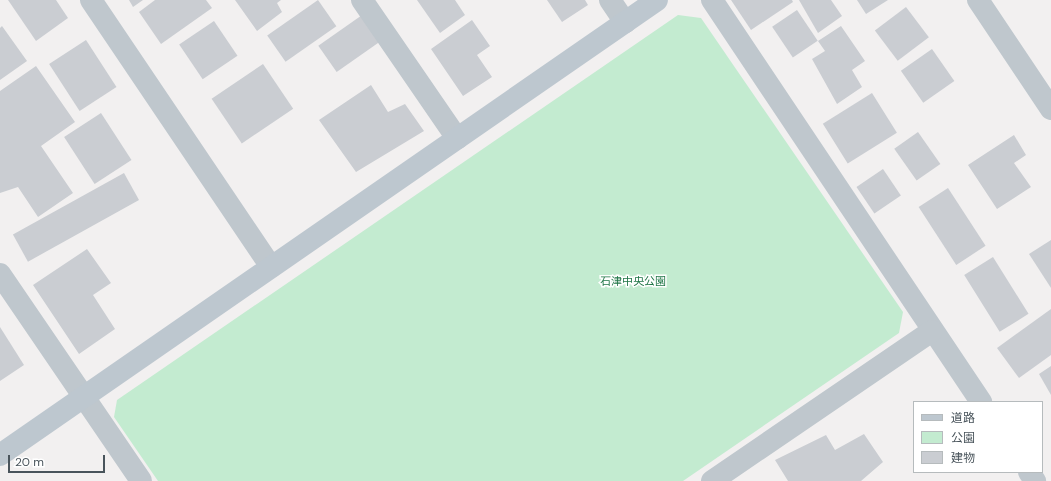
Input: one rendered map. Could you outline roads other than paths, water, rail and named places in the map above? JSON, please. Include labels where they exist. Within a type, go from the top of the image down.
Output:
[{"type":"street","points":[[91,0],[271,267]]},
{"type":"street","points":[[362,0],[457,138]]},
{"type":"street","points":[[610,0],[625,22]]},
{"type":"street","points":[[0,455],[657,0]]},
{"type":"street","points":[[712,0],[932,331],[980,401]]},
{"type":"street","points":[[978,0],[1051,109]]},
{"type":"street","points":[[0,274],[141,481]]},
{"type":"street","points":[[712,481],[739,474],[932,331]]},
{"type":"park label","name":"石津中央公園","points":[[633,281]]}]
